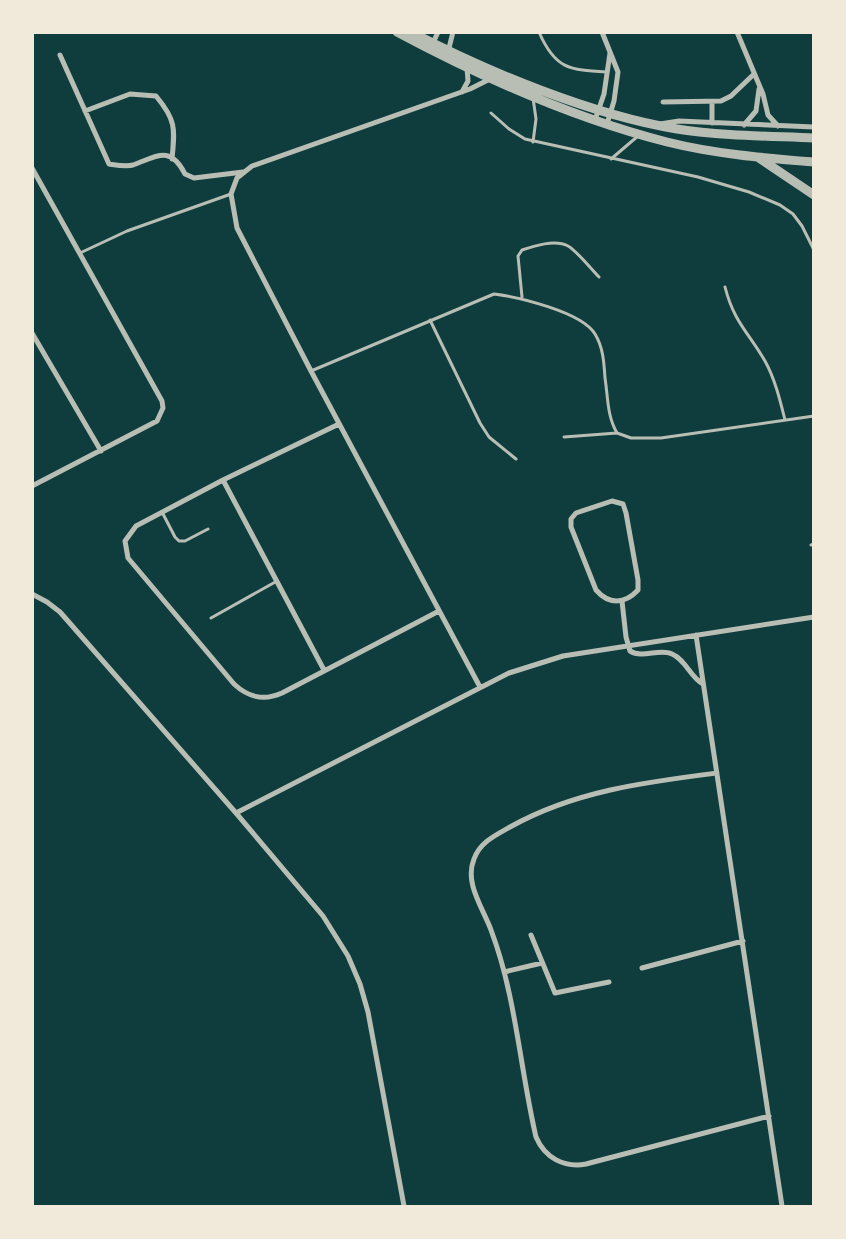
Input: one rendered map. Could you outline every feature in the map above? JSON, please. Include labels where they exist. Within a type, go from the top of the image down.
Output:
[{"type":"street","points":[[397,32],[447,54],[542,90],[599,109],[658,125],[696,132],[814,138]]},
{"type":"street","points":[[411,32],[432,47]]},
{"type":"street","points":[[432,47],[438,32]]},
{"type":"street","points":[[447,54],[453,32]]},
{"type":"street","points":[[602,32],[618,72],[607,124]]},
{"type":"street","points":[[737,32],[768,114],[778,126]]},
{"type":"street","points":[[595,120],[599,109],[610,53]]},
{"type":"street","points":[[60,54],[109,164],[131,166],[152,156],[172,158],[185,174],[194,178],[244,172],[263,162],[462,92],[492,79]]},
{"type":"street","points":[[447,54],[467,68],[533,97],[595,120],[668,142],[759,158],[814,162]]},
{"type":"street","points":[[462,92],[468,81],[467,68]]},
{"type":"street","points":[[663,102],[712,102],[731,96],[754,74]]},
{"type":"street","points":[[744,125],[756,111],[759,88]]},
{"type":"street","points":[[85,111],[130,94],[156,96],[170,113],[173,127],[172,158]]},
{"type":"street","points":[[712,102],[712,123]]},
{"type":"street","points":[[658,125],[674,121],[814,127]]},
{"type":"street","points":[[759,158],[814,195]]},
{"type":"street","points":[[32,168],[162,401],[163,408],[157,421],[32,486]]},
{"type":"street","points":[[244,172],[233,186],[231,194],[232,211],[237,228],[339,424],[480,687]]},
{"type":"street","points":[[32,333],[101,451]]},
{"type":"street","points":[[339,424],[223,480],[136,526],[129,532],[125,549],[128,558],[234,684],[252,696],[273,697],[439,611]]},
{"type":"street","points":[[223,480],[324,670]]},
{"type":"street","points":[[612,502],[623,504],[626,513],[638,580],[638,590],[632,596],[622,601],[603,598],[596,590],[571,527],[571,519],[576,513],[612,502]]},
{"type":"street","points":[[32,594],[60,612],[236,813],[323,916],[351,963],[368,1012],[404,1206]]},
{"type":"street","points":[[622,601],[627,646],[635,654],[663,652],[672,654],[684,662],[696,679],[703,684]]},
{"type":"street","points":[[236,813],[480,687],[539,662],[627,646],[814,617]]},
{"type":"street","points":[[696,635],[782,1206]]},
{"type":"street","points":[[717,773],[644,782],[592,794],[535,815],[487,841],[473,860],[472,884],[491,931],[504,972],[536,1137],[543,1150],[555,1160],[570,1165],[586,1164],[769,1116]]},
{"type":"street","points":[[531,935],[555,993],[609,982]]},
{"type":"street","points":[[642,968],[743,941]]},
{"type":"street","points":[[504,972],[542,963]]},
{"type":"lane","points":[[539,32],[547,51],[561,64],[579,70],[607,72]]},
{"type":"lane","points":[[533,97],[536,120],[533,142]]},
{"type":"lane","points":[[491,113],[516,134],[533,142],[698,177],[774,201],[787,209],[798,220],[814,250]]},
{"type":"lane","points":[[610,159],[624,145],[641,134]]},
{"type":"lane","points":[[80,253],[127,231],[231,194]]},
{"type":"lane","points":[[522,297],[518,256],[522,250],[530,247],[550,244],[568,246],[599,277]]},
{"type":"lane","points":[[725,287],[740,327],[758,350],[772,376],[785,420]]},
{"type":"lane","points":[[311,371],[494,294],[522,297],[582,322],[594,332],[602,348],[610,420],[617,433]]},
{"type":"lane","points":[[430,320],[480,424],[489,437],[516,459]]},
{"type":"lane","points":[[564,437],[617,433],[631,438],[661,438],[814,416]]},
{"type":"lane","points":[[162,512],[179,541],[185,541],[208,529]]},
{"type":"lane","points":[[211,618],[277,581]]}]
